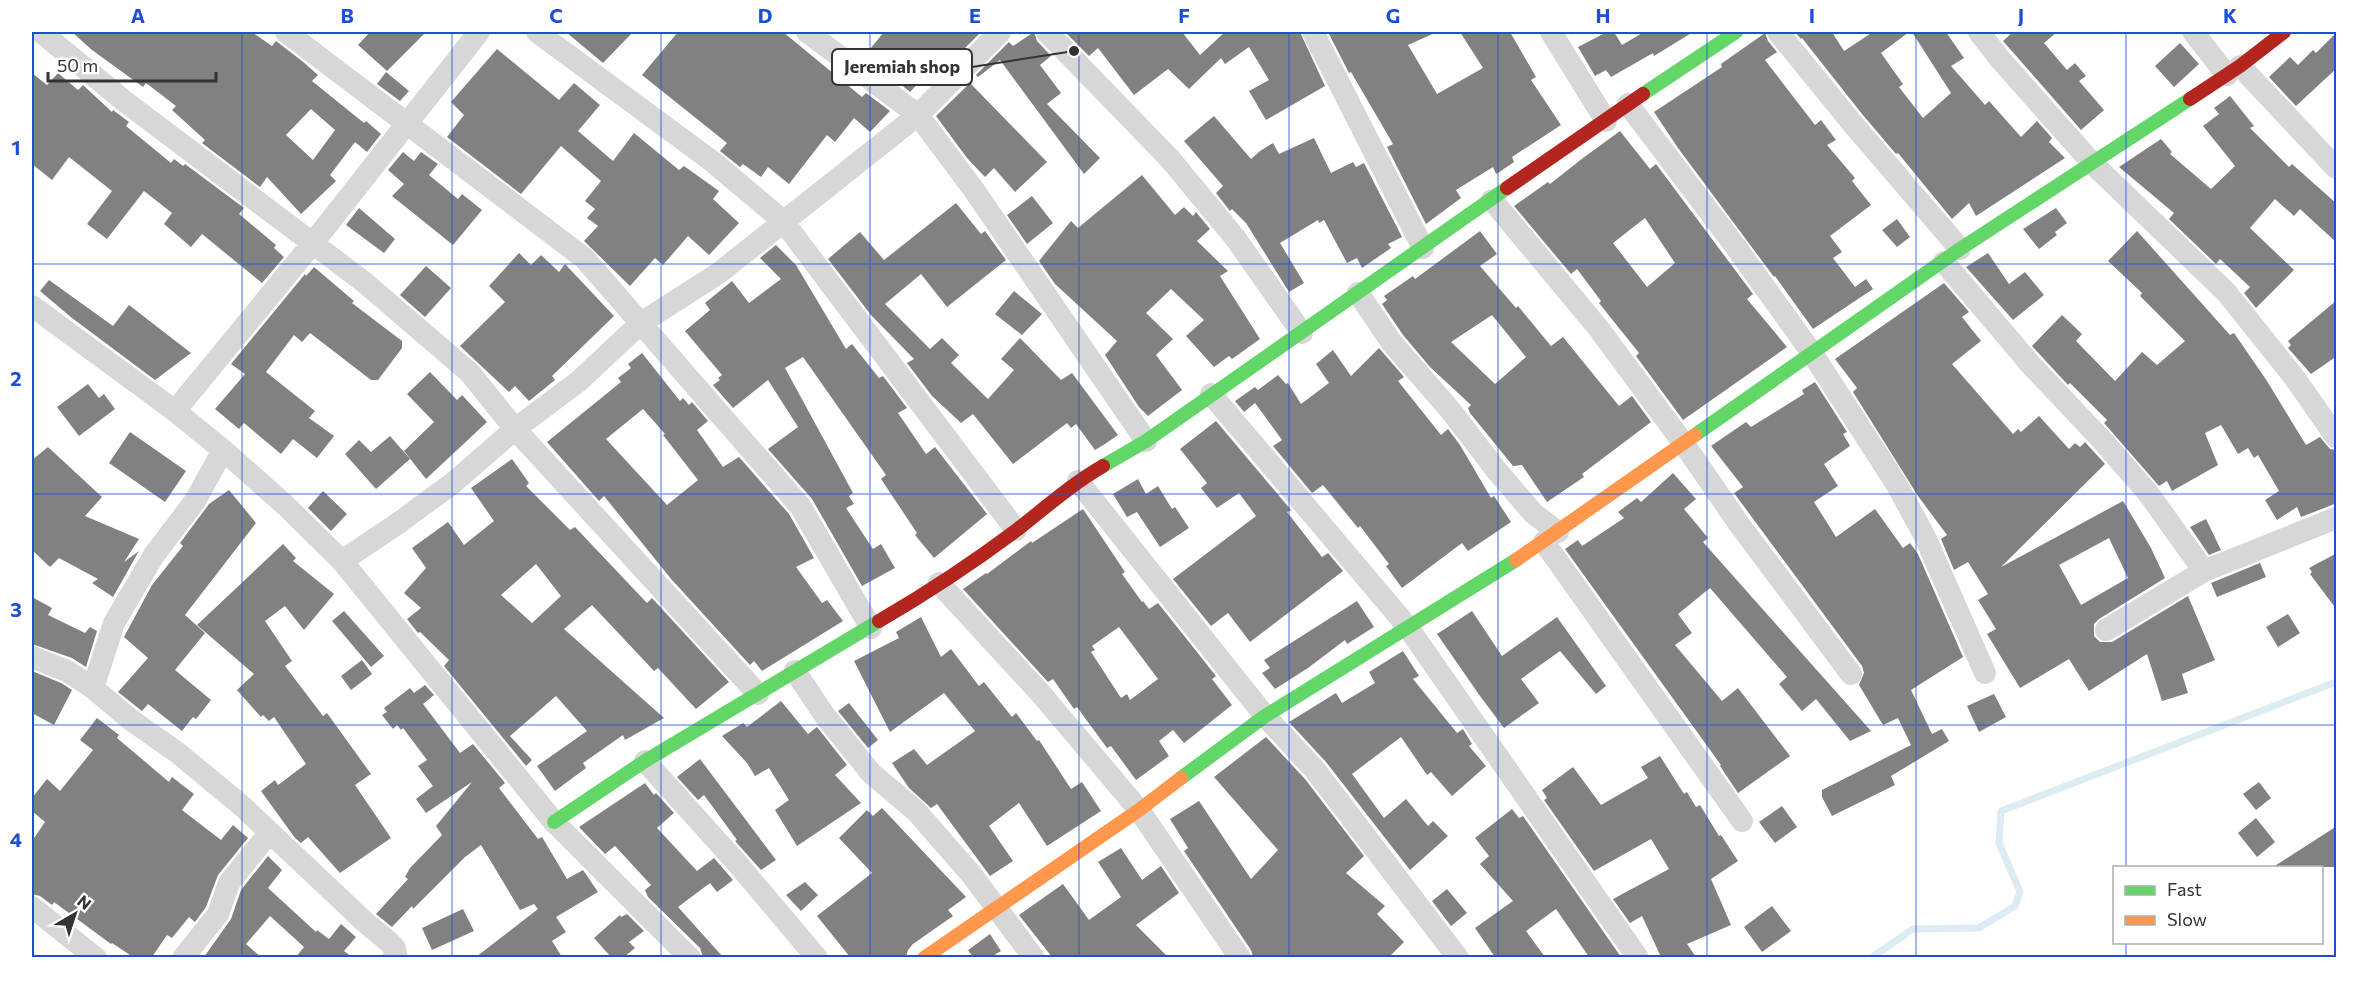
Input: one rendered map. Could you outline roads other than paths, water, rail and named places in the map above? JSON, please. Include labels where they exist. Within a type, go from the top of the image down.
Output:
[{"type":"street","points":[[41,32],[123,100],[364,282],[470,374],[515,429],[758,694]]},
{"type":"street","points":[[286,32],[584,258],[800,506],[871,628]]},
{"type":"street","points":[[175,411],[407,126],[479,32]]},
{"type":"street","points":[[537,32],[713,162],[783,221],[1016,530]]},
{"type":"street","points":[[807,32],[918,115],[974,190],[1146,441]]},
{"type":"street","points":[[342,561],[453,483],[515,429],[579,381],[641,323],[719,273],[918,115],[1000,32]]},
{"type":"street","points":[[1047,32],[1170,159],[1236,239],[1302,333]]},
{"type":"street","points":[[1313,32],[1423,248]]},
{"type":"street","points":[[1551,32],[1606,121]]},
{"type":"street","points":[[1778,32],[1852,123],[1952,255],[2031,365],[2148,493],[2204,571]]},
{"type":"street","points":[[1979,32],[1998,58],[2093,164],[2226,292],[2337,437]]},
{"type":"street","points":[[2193,32],[2337,168]]},
{"type":"street","points":[[924,957],[1138,810],[1266,716],[1551,537],[1952,255],[2233,71],[2284,32]]},
{"type":"street","points":[[554,822],[645,761],[871,628],[939,583],[1016,530],[1078,481],[1146,441],[1731,33]]},
{"type":"street","points":[[1628,104],[1812,353],[1891,476],[1914,517],[1985,673]]},
{"type":"street","points":[[1492,200],[1599,329],[1684,444],[1738,525],[1851,674]]},
{"type":"street","points":[[1358,293],[1392,343],[1451,411],[1551,537],[1742,820]]},
{"type":"street","points":[[32,306],[175,411],[223,450],[285,505],[342,561],[554,822],[690,957]]},
{"type":"street","points":[[1211,394],[1407,626],[1638,957]]},
{"type":"street","points":[[93,688],[114,623],[154,555],[195,501],[223,450]]},
{"type":"street","points":[[1078,481],[1266,716],[1316,770],[1458,957]]},
{"type":"street","points":[[2106,630],[2204,571],[2337,519]]},
{"type":"street","points":[[939,583],[1042,695],[1138,810],[1240,957]]},
{"type":"street","points":[[32,657],[67,671],[93,688],[131,720],[178,753],[242,806],[389,942],[396,954],[393,957]]},
{"type":"street","points":[[795,671],[825,716],[871,772],[915,811],[972,874],[1034,957]]},
{"type":"street","points":[[645,761],[736,862],[816,957]]},
{"type":"street","points":[[183,957],[218,914],[229,883],[269,833]]},
{"type":"street","points":[[32,907],[96,957]]},
{"type":"waterway","points":[[1871,958],[1913,929],[1979,928],[2015,906],[2020,892],[1999,843],[2001,811],[2336,682]]},
{"type":"place","name":"Jeremiah shop","points":[[1074,51]]}]
